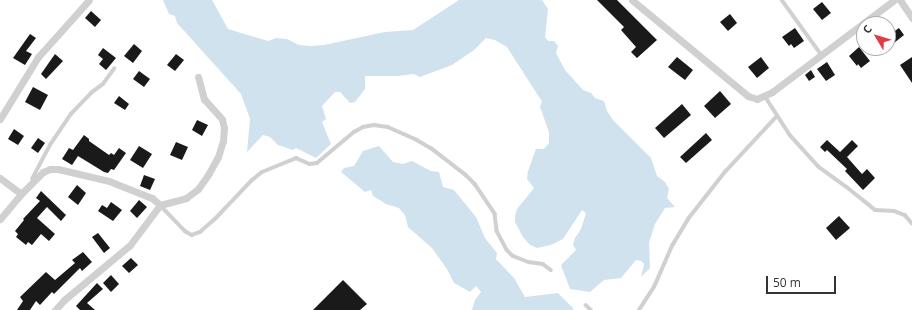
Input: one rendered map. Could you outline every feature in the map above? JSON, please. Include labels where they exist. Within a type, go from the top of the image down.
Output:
[{"type":"street","points":[[0,120],[38,57],[89,0]]},
{"type":"street","points":[[632,0],[748,96],[757,99],[765,96],[894,0]]},
{"type":"street","points":[[900,0],[912,18]]},
{"type":"street","points":[[55,310],[64,300],[130,245],[160,205],[186,198],[198,189],[218,157],[223,141],[224,128],[222,119],[204,99],[198,77]]},
{"type":"street","points":[[0,219],[30,184],[50,169],[58,169],[109,182],[152,198],[160,205]]},
{"type":"street","points":[[0,178],[21,194]]},
{"type":"lane","points":[[782,0],[822,54]]},
{"type":"lane","points":[[30,184],[50,145],[71,114],[91,93],[103,84],[114,69]]},
{"type":"lane","points":[[765,96],[790,135],[819,167],[847,186],[875,210],[894,211],[905,216],[912,223]]},
{"type":"lane","points":[[639,310],[654,287],[672,246],[688,219],[743,151],[777,116]]},
{"type":"lane","points":[[160,205],[185,231],[192,235],[205,227],[262,172],[296,158],[310,164],[317,163],[354,132],[363,127],[374,125],[388,127],[431,148],[466,175],[475,184],[495,214],[498,220],[498,231],[507,250],[513,256],[529,262],[543,264],[551,270]]},
{"type":"lane","points":[[586,305],[591,310]]},
{"type":"water","points":[[163,0],[212,0],[228,29],[268,41],[276,38],[287,39],[299,45],[311,46],[324,45],[385,32],[413,30],[459,0],[542,0],[548,9],[545,37],[548,41],[554,41],[558,46],[556,53],[565,70],[583,90],[591,93],[595,98],[604,101],[607,111],[613,120],[651,158],[657,176],[665,182],[669,189],[667,198],[675,207],[665,208],[655,224],[649,243],[650,268],[641,277],[644,264],[641,261],[636,260],[621,278],[604,280],[590,292],[570,289],[561,265],[576,250],[573,245],[575,238],[581,229],[586,213],[582,210],[563,239],[551,245],[537,248],[530,245],[523,237],[515,222],[515,216],[517,209],[534,188],[527,179],[528,171],[536,149],[544,149],[549,143],[549,132],[540,107],[542,101],[507,47],[495,40],[486,38],[474,50],[452,65],[420,77],[414,74],[397,76],[365,76],[365,89],[355,102],[350,103],[340,92],[335,92],[322,106],[326,119],[322,122],[331,144],[316,158],[296,148],[293,150],[278,145],[270,137],[263,135],[247,152],[250,119],[241,94],[177,23],[175,16],[169,14]]},
{"type":"water","points":[[379,146],[393,162],[403,164],[412,161],[431,171],[439,172],[443,187],[454,190],[476,217],[485,238],[497,253],[496,259],[514,278],[525,297],[558,293],[573,308],[573,310],[472,310],[475,300],[481,292],[476,286],[470,292],[454,283],[447,269],[432,248],[408,227],[405,215],[399,208],[386,204],[373,196],[371,190],[365,192],[341,172],[344,168],[354,166],[363,151]]},
{"type":"building","points":[[597,0],[617,0],[657,40],[637,58],[631,52],[636,47],[621,30],[624,27]]},
{"type":"building","points":[[822,2],[831,13],[822,20],[813,9]]},
{"type":"building","points":[[91,11],[101,20],[95,27],[85,18]]},
{"type":"building","points":[[730,14],[737,23],[728,31],[720,22]]},
{"type":"building","points":[[795,28],[804,41],[794,48],[791,44],[789,46],[782,37]]},
{"type":"building","points":[[899,28],[904,35],[896,41],[896,30]]},
{"type":"building","points":[[30,34],[36,38],[26,51],[32,54],[25,65],[13,58]]},
{"type":"building","points":[[134,44],[142,51],[133,63],[124,56]]},
{"type":"building","points":[[103,48],[116,58],[106,70],[99,64],[103,59],[98,55]]},
{"type":"building","points":[[856,50],[856,56],[866,56],[870,61],[861,68],[858,64],[857,66],[849,56]]},
{"type":"building","points":[[55,54],[63,61],[46,79],[41,74]]},
{"type":"building","points":[[176,54],[184,60],[175,71],[167,65]]},
{"type":"building","points":[[677,57],[693,70],[685,80],[668,67]]},
{"type":"building","points":[[761,57],[769,68],[757,78],[748,67]]},
{"type":"building","points":[[912,57],[912,83],[900,65]]},
{"type":"building","points":[[827,62],[835,75],[826,81],[817,69]]},
{"type":"building","points":[[811,70],[815,77],[809,81],[805,75]]},
{"type":"building","points":[[139,71],[150,79],[144,87],[133,79]]},
{"type":"building","points":[[33,87],[48,95],[40,110],[25,102]]},
{"type":"building","points":[[720,91],[731,104],[715,118],[704,106]]},
{"type":"building","points":[[119,96],[129,104],[125,110],[114,103]]},
{"type":"building","points":[[682,104],[691,115],[664,138],[655,128]]},
{"type":"building","points":[[197,120],[208,125],[202,136],[192,130]]},
{"type":"building","points":[[14,129],[24,136],[18,145],[8,139]]},
{"type":"building","points":[[706,133],[712,140],[686,163],[680,157]]},
{"type":"building","points":[[84,135],[89,139],[89,141],[109,155],[111,153],[114,155],[119,148],[126,153],[114,170],[111,169],[108,173],[104,172],[78,156],[72,165],[62,159],[69,148],[73,150]]},
{"type":"building","points":[[38,138],[45,143],[38,153],[31,148]]},
{"type":"building","points":[[827,140],[840,152],[852,140],[858,146],[847,157],[862,174],[867,169],[875,178],[863,190],[845,171],[847,169],[827,150],[825,152],[820,147]]},
{"type":"building","points":[[176,142],[188,147],[182,160],[170,155]]},
{"type":"building","points":[[139,146],[152,154],[143,168],[130,160]]},
{"type":"building","points":[[144,175],[155,179],[150,190],[140,186]]},
{"type":"building","points":[[77,185],[86,193],[78,205],[68,197]]},
{"type":"building","points":[[41,191],[66,215],[61,221],[47,207],[37,218],[55,234],[49,241],[41,234],[32,245],[28,242],[26,245],[16,237],[18,234],[15,231],[24,220],[23,219],[40,201],[36,198]]},
{"type":"building","points":[[139,200],[147,207],[137,218],[130,211]]},
{"type":"building","points":[[111,202],[122,210],[113,221],[98,211],[102,205],[107,208]]},
{"type":"building","points":[[839,216],[850,228],[836,240],[826,228]]},
{"type":"building","points":[[98,233],[110,248],[104,253],[92,237]]},
{"type":"building","points":[[83,252],[92,262],[82,271],[80,268],[54,294],[52,292],[40,305],[36,301],[30,310],[17,310],[23,301],[20,297],[46,272],[55,280],[75,263],[72,260]]},
{"type":"building","points":[[131,258],[138,265],[129,273],[122,266]]},
{"type":"building","points":[[111,275],[119,284],[111,292],[103,283]]},
{"type":"building","points":[[343,280],[367,304],[360,310],[313,310]]},
{"type":"building","points":[[97,283],[103,289],[87,303],[95,310],[80,310],[76,306]]}]
